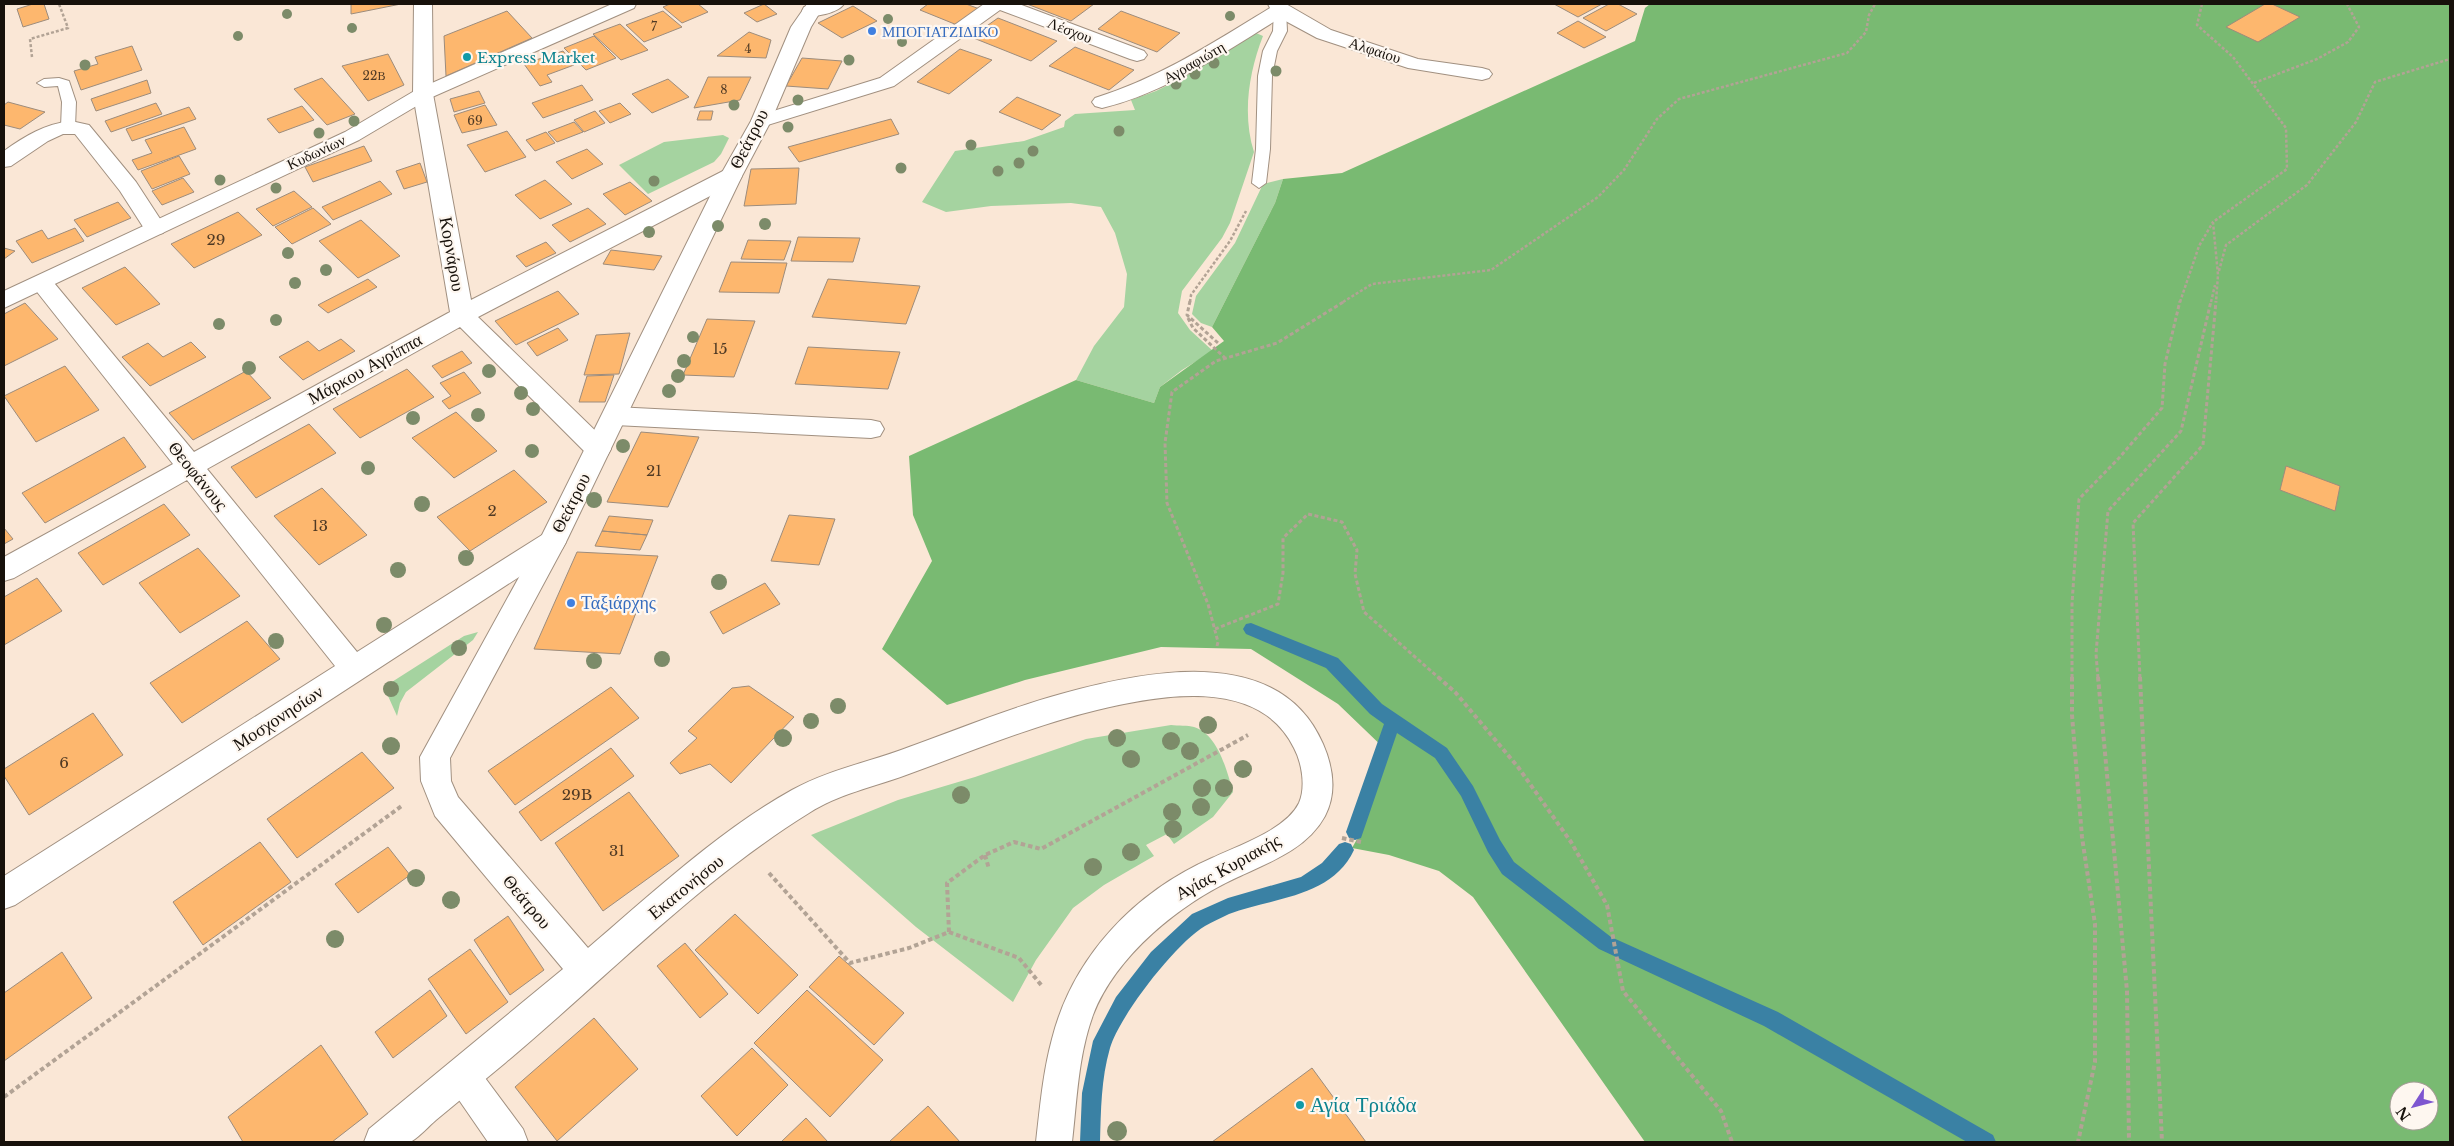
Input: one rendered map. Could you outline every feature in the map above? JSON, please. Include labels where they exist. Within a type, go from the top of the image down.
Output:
[{"type":"street","name":"Κορνάρου","points":[[423,4],[423,94],[462,315],[598,449]]},
{"type":"street","name":"Κυδωνίων","points":[[4,300],[352,136],[423,94],[628,4]]},
{"type":"street","points":[[761,121],[887,82],[996,4]]},
{"type":"street","name":"Λέσχου","points":[[1003,4],[1137,56]]},
{"type":"street","name":"Θεάτρου","points":[[586,972],[446,806],[436,781],[436,757],[552,542],[615,416],[730,176],[761,121],[801,27],[820,6]]},
{"type":"street","name":"Αλφαίου","points":[[1278,7],[1324,34],[1415,64],[1482,74]]},
{"type":"street","name":"Αγραφιώτη","points":[[1102,102],[1136,93],[1180,73],[1278,7]]},
{"type":"street","points":[[4,161],[48,132],[68,127],[82,129],[128,187],[155,228]]},
{"type":"street","name":"Μάρκου Αγρίππα","points":[[4,570],[462,315],[730,176]]},
{"type":"street","name":"Θεοφάνους","points":[[42,283],[354,669]]},
{"type":"street","points":[[615,416],[871,429]]},
{"type":"street","name":"Μοσχονησίων","points":[[4,894],[552,542]]},
{"type":"street","name":"Αγίας Κυριακής","points":[[1038,713],[1097,697],[1151,687],[1209,683],[1237,687],[1265,699],[1286,714],[1303,735],[1317,762],[1316,797],[1302,824],[1273,845],[1212,873],[1158,908],[1132,933],[1093,980],[1073,1023],[1061,1078],[1054,1142]]},
{"type":"street","name":"Εκατονήσου","points":[[382,1142],[586,972],[699,872],[807,797],[1038,713]]},
{"type":"street","points":[[462,1075],[510,1142]]},
{"type":"lane","points":[[1259,183],[1263,149],[1265,76],[1270,51],[1280,31],[1278,7]]},
{"type":"lane","points":[[44,83],[59,82],[64,84],[69,102],[68,127]]},
{"type":"path","points":[[44,83],[35,81],[30,39],[68,28],[59,4]]},
{"type":"path","points":[[1209,683],[1218,642],[1215,629],[1191,558],[1167,503],[1165,443],[1168,409],[1172,392],[1192,376],[1225,358],[1277,343],[1372,284],[1491,270],[1565,218],[1598,198],[1624,170],[1657,119],[1679,100],[1847,53],[1866,32],[1869,14],[1875,4]]},
{"type":"path","points":[[2078,1142],[2095,1062],[2095,924],[2082,837],[2072,715],[2072,604],[2078,499],[2119,458],[2162,408],[2166,364],[2175,317],[2199,246],[2213,222],[2287,169],[2286,128],[2254,83],[2233,58],[2197,26],[2202,4]]},
{"type":"path","points":[[2254,83],[2317,59],[2348,42],[2360,27],[2347,4]]},
{"type":"path","points":[[2129,1142],[2127,991],[2096,654],[2108,511],[2181,431],[2226,246],[2307,185],[2356,122],[2375,82],[2450,59]]},
{"type":"path","points":[[1225,358],[1193,328],[1187,315],[1191,295],[1230,241],[1259,183]]},
{"type":"path","points":[[2162,1142],[2133,523],[2203,445],[2218,275],[2213,222]]},
{"type":"path","points":[[1187,315],[1218,343]]},
{"type":"path","points":[[1215,629],[1278,604],[1283,573],[1283,538],[1308,514],[1342,522],[1357,550],[1355,574],[1364,612],[1455,692],[1479,723],[1518,767],[1570,842],[1607,905],[1623,991],[1721,1111],[1732,1142]]},
{"type":"path","points":[[949,932],[947,884],[985,855],[1014,842],[1041,849],[1286,714]]},
{"type":"path","points":[[4,1097],[407,802]]},
{"type":"path","points":[[1345,839],[1361,842]]},
{"type":"path","points":[[985,855],[989,869]]},
{"type":"path","points":[[793,900],[850,963],[909,948],[949,932],[1019,958],[1073,1023]]},
{"type":"green space","points":[[1650,4],[2450,4],[2450,1142],[1645,1142],[1473,897],[1439,871],[1389,855],[1352,848],[1361,832],[1389,753],[1338,704],[1251,649],[1161,647],[1025,680],[947,705],[882,649],[932,561],[913,515],[909,456],[1076,380],[1154,403],[1160,387],[1224,341],[1212,327],[1275,203],[1283,179],[1342,173],[1635,41],[1645,8]]},
{"type":"green space","points":[[1256,33],[1263,36],[1254,64],[1249,93],[1248,123],[1254,152],[1230,223],[1222,238],[1182,291],[1178,313],[1190,330],[1213,351],[1182,370],[1160,387],[1154,403],[1076,380],[1094,346],[1124,307],[1127,274],[1115,233],[1101,207],[1071,203],[991,206],[946,212],[922,202],[955,151],[1024,141],[1064,127],[1065,121],[1075,114],[1135,110],[1131,100],[1156,91],[1186,76]]},
{"type":"green space","points":[[723,135],[729,138],[721,154],[714,162],[648,194],[619,165],[664,142]]},
{"type":"green space","points":[[1283,179],[1275,203],[1212,327],[1201,323],[1192,314],[1196,296],[1235,243],[1263,184]]},
{"type":"green space","points":[[478,632],[473,640],[406,692],[400,703],[397,716],[384,687],[464,636]]},
{"type":"green space","points":[[1171,725],[1194,727],[1209,737],[1220,754],[1233,792],[1213,817],[1174,844],[1167,834],[1146,845],[1154,856],[1104,885],[1073,908],[1036,960],[1013,1002],[916,927],[811,835],[898,800],[975,777],[1086,739]]},
{"type":"building","points":[[33,4],[44,4],[49,19],[23,27],[17,9]]},
{"type":"building","points":[[351,4],[401,4],[351,14]]},
{"type":"building","points":[[670,4],[698,4],[708,12],[682,23],[663,7]]},
{"type":"building","points":[[764,4],[777,14],[757,22],[744,13]]},
{"type":"building","points":[[928,4],[966,4],[985,11],[962,27],[920,10]]},
{"type":"building","points":[[1027,4],[1094,4],[1071,21]]},
{"type":"building","points":[[1554,4],[1602,4],[1578,17]]},
{"type":"building","points":[[1609,4],[1618,4],[1637,14],[1606,31],[1583,18]]},
{"type":"building","points":[[2265,4],[2272,4],[2300,17],[2258,42],[2226,27]]},
{"type":"building","points":[[853,6],[877,21],[842,38],[818,23]]},
{"type":"building","name":"Express Market","points":[[507,11],[532,38],[446,76],[444,36]]},
{"type":"building","points":[[663,11],[682,27],[644,42],[626,25]]},
{"type":"building","points":[[1121,11],[1180,33],[1157,52],[1098,29]]},
{"type":"building","points":[[998,18],[1057,41],[1031,61],[971,37]]},
{"type":"building","points":[[1578,21],[1606,37],[1584,48],[1557,33]]},
{"type":"building","points":[[620,24],[648,50],[621,60],[593,34]]},
{"type":"building","points":[[749,32],[771,40],[766,58],[717,56]]},
{"type":"building","points":[[594,36],[616,58],[586,70],[564,48]]},
{"type":"building","points":[[132,46],[142,70],[81,90],[74,71],[98,64],[95,57]]},
{"type":"building","points":[[1075,47],[1134,70],[1109,90],[1049,66]]},
{"type":"building","points":[[960,49],[992,60],[949,94],[917,82]]},
{"type":"building","points":[[563,51],[574,65],[547,75],[552,82],[540,86],[524,64]]},
{"type":"building","points":[[388,54],[404,85],[368,101],[342,66]]},
{"type":"building","points":[[802,58],[842,61],[828,89],[786,86]]},
{"type":"building","points":[[708,77],[751,77],[740,100],[694,108]]},
{"type":"building","points":[[322,78],[355,114],[327,125],[294,89]]},
{"type":"building","points":[[668,79],[689,97],[652,113],[632,94]]},
{"type":"building","points":[[147,80],[151,93],[96,111],[91,99]]},
{"type":"building","points":[[582,85],[593,100],[543,118],[532,103]]},
{"type":"building","points":[[479,91],[485,103],[454,112],[450,99]]},
{"type":"building","points":[[1017,97],[1061,115],[1042,130],[999,112]]},
{"type":"building","points":[[8,102],[45,112],[20,129],[4,125],[4,105]]},
{"type":"building","points":[[156,103],[162,114],[111,132],[105,121]]},
{"type":"building","points":[[620,103],[631,114],[610,123],[599,111]]},
{"type":"building","points":[[485,105],[497,125],[462,133],[454,115]]},
{"type":"building","points":[[302,106],[314,120],[279,133],[267,119]]},
{"type":"building","points":[[189,107],[196,119],[132,141],[126,129]]},
{"type":"building","points":[[595,111],[605,123],[584,132],[574,120]]},
{"type":"building","points":[[700,111],[713,111],[711,120],[697,120]]},
{"type":"building","points":[[891,119],[899,134],[799,162],[788,147]]},
{"type":"building","points":[[574,122],[583,132],[557,142],[548,132]]},
{"type":"building","points":[[184,127],[196,149],[138,170],[132,160],[152,153],[145,140]]},
{"type":"building","points":[[507,131],[526,157],[485,172],[467,145]]},
{"type":"building","points":[[546,132],[555,143],[535,151],[526,140]]},
{"type":"building","points":[[364,146],[372,161],[313,182],[305,167]]},
{"type":"building","points":[[587,149],[603,164],[572,179],[556,162]]},
{"type":"building","points":[[179,156],[190,174],[152,189],[141,171]]},
{"type":"building","points":[[420,163],[427,182],[404,189],[396,171]]},
{"type":"building","points":[[799,168],[796,204],[744,206],[751,169]]},
{"type":"building","points":[[183,178],[194,192],[162,205],[152,191]]},
{"type":"building","points":[[545,180],[572,204],[540,219],[515,195]]},
{"type":"building","points":[[380,181],[392,194],[333,220],[322,207]]},
{"type":"building","points":[[630,182],[652,201],[625,215],[603,194]]},
{"type":"building","points":[[294,191],[312,207],[273,226],[256,209]]},
{"type":"building","points":[[118,202],[131,218],[87,237],[74,220]]},
{"type":"building","points":[[313,208],[331,224],[292,244],[275,227]]},
{"type":"building","points":[[588,208],[606,224],[570,242],[552,225]]},
{"type":"building","points":[[238,212],[262,235],[194,268],[171,244]]},
{"type":"building","points":[[361,220],[400,256],[358,278],[319,241]]},
{"type":"building","points":[[75,228],[84,241],[32,263],[16,241],[42,230],[48,239]]},
{"type":"building","points":[[798,237],[860,238],[853,262],[791,261]]},
{"type":"building","points":[[748,240],[791,241],[784,260],[741,259]]},
{"type":"building","points":[[546,242],[556,253],[526,267],[516,256]]},
{"type":"building","points":[[4,248],[15,251],[4,259]]},
{"type":"building","points":[[611,250],[662,256],[654,270],[603,264]]},
{"type":"building","points":[[731,262],[787,263],[779,293],[719,292]]},
{"type":"building","points":[[125,267],[160,304],[116,325],[82,288]]},
{"type":"building","points":[[368,279],[377,287],[328,313],[318,305]]},
{"type":"building","points":[[828,279],[920,286],[906,324],[812,317]]},
{"type":"building","points":[[558,291],[579,314],[516,345],[495,321]]},
{"type":"building","points":[[25,303],[58,339],[4,366],[4,314]]},
{"type":"building","points":[[707,319],[755,321],[734,377],[683,375]]},
{"type":"building","points":[[558,328],[568,340],[537,356],[527,343]]},
{"type":"building","points":[[630,333],[619,374],[584,375],[596,335]]},
{"type":"building","points":[[341,339],[355,351],[303,380],[279,357],[308,341],[319,351]]},
{"type":"building","points":[[191,342],[206,357],[150,386],[122,357],[148,343],[163,357]]},
{"type":"building","points":[[808,347],[900,352],[888,389],[795,384]]},
{"type":"building","points":[[462,351],[472,363],[442,378],[432,366]]},
{"type":"building","points":[[65,366],[99,410],[36,442],[4,396]]},
{"type":"building","points":[[407,369],[434,397],[360,438],[333,409]]},
{"type":"building","points":[[246,371],[271,398],[193,440],[169,413]]},
{"type":"building","points":[[464,372],[481,393],[449,409],[442,401],[451,396],[440,383]]},
{"type":"building","points":[[614,375],[605,402],[579,402],[587,376]]},
{"type":"building","points":[[456,412],[497,451],[454,478],[412,438]]},
{"type":"building","points":[[309,424],[336,453],[256,498],[231,467]]},
{"type":"building","points":[[641,432],[699,437],[668,507],[607,502]]},
{"type":"building","points":[[124,437],[146,467],[45,523],[22,493]]},
{"type":"building","points":[[2286,466],[2340,486],[2335,511],[2280,490]]},
{"type":"building","points":[[514,470],[547,502],[470,551],[437,517]]},
{"type":"building","points":[[322,488],[367,535],[319,565],[274,516]]},
{"type":"building","points":[[164,504],[190,535],[103,585],[78,553]]},
{"type":"building","points":[[789,515],[835,519],[819,565],[771,561]]},
{"type":"building","points":[[609,516],[653,520],[647,535],[602,531]]},
{"type":"building","points":[[4,528],[13,539],[4,544]]},
{"type":"building","points":[[602,531],[647,535],[640,550],[595,546]]},
{"type":"building","points":[[198,548],[240,596],[180,633],[139,583]]},
{"type":"building","points":[[577,552],[658,556],[620,654],[534,649]]},
{"type":"building","points":[[37,578],[62,611],[4,645],[4,597]]},
{"type":"building","points":[[765,583],[780,604],[723,634],[710,612]]},
{"type":"building","points":[[247,621],[280,659],[182,723],[150,683]]},
{"type":"building","points":[[749,686],[794,717],[731,783],[710,764],[680,774],[670,763],[697,738],[688,731],[732,688]]},
{"type":"building","points":[[611,687],[639,718],[515,805],[488,771]]},
{"type":"building","points":[[93,713],[123,755],[29,815],[4,776],[4,769]]},
{"type":"building","points":[[611,748],[634,776],[541,841],[519,812]]},
{"type":"building","points":[[362,752],[394,788],[297,858],[267,819]]},
{"type":"building","points":[[629,792],[679,856],[603,911],[555,843]]},
{"type":"building","points":[[260,842],[291,882],[203,945],[173,902]]},
{"type":"building","points":[[388,847],[410,875],[358,913],[335,884]]},
{"type":"building","points":[[735,914],[798,975],[758,1014],[695,950]]},
{"type":"building","points":[[508,916],[544,970],[510,995],[474,940]]},
{"type":"building","points":[[685,943],[728,994],[700,1018],[657,966]]},
{"type":"building","points":[[470,949],[508,1002],[466,1034],[428,979]]},
{"type":"building","points":[[62,952],[92,998],[4,1061],[4,993]]},
{"type":"building","points":[[839,956],[904,1013],[874,1045],[809,987]]},
{"type":"building","points":[[430,990],[447,1016],[393,1058],[375,1032]]},
{"type":"building","points":[[807,990],[883,1060],[830,1117],[754,1043]]},
{"type":"building","points":[[594,1018],[638,1069],[557,1141],[515,1087]]},
{"type":"building","points":[[321,1045],[368,1114],[332,1142],[243,1142],[228,1117]]},
{"type":"building","points":[[752,1048],[788,1085],[737,1136],[701,1096]]},
{"type":"building","name":"Αγία Τριάδα","points":[[1312,1068],[1366,1142],[1212,1142]]},
{"type":"building","points":[[928,1106],[960,1142],[889,1142]]},
{"type":"building","points":[[806,1118],[828,1142],[781,1142]]},
{"type":"waterway","points":[[1251,629],[1332,663],[1376,709],[1393,722]]},
{"type":"waterway","points":[[1355,832],[1393,722]]},
{"type":"waterway","points":[[1393,722],[1441,753],[1467,791],[1494,846],[1508,868],[1605,943],[1771,1019],[1986,1142]]},
{"type":"waterway","points":[[1203,918],[1228,906],[1268,896],[1306,883],[1328,869],[1345,850]]},
{"type":"waterway","points":[[1090,1142],[1092,1085],[1100,1051],[1113,1019],[1145,973],[1198,920]]},
{"type":"place","name":"ΜΠΟΓΙΑΤΖΙΔΙΚΟ","points":[[872,31]]},
{"type":"place","name":"Express Market","points":[[467,57]]},
{"type":"place","name":"Ταξιάρχης","points":[[571,603]]},
{"type":"place","name":"Αγία Τριάδα","points":[[1300,1105]]}]
